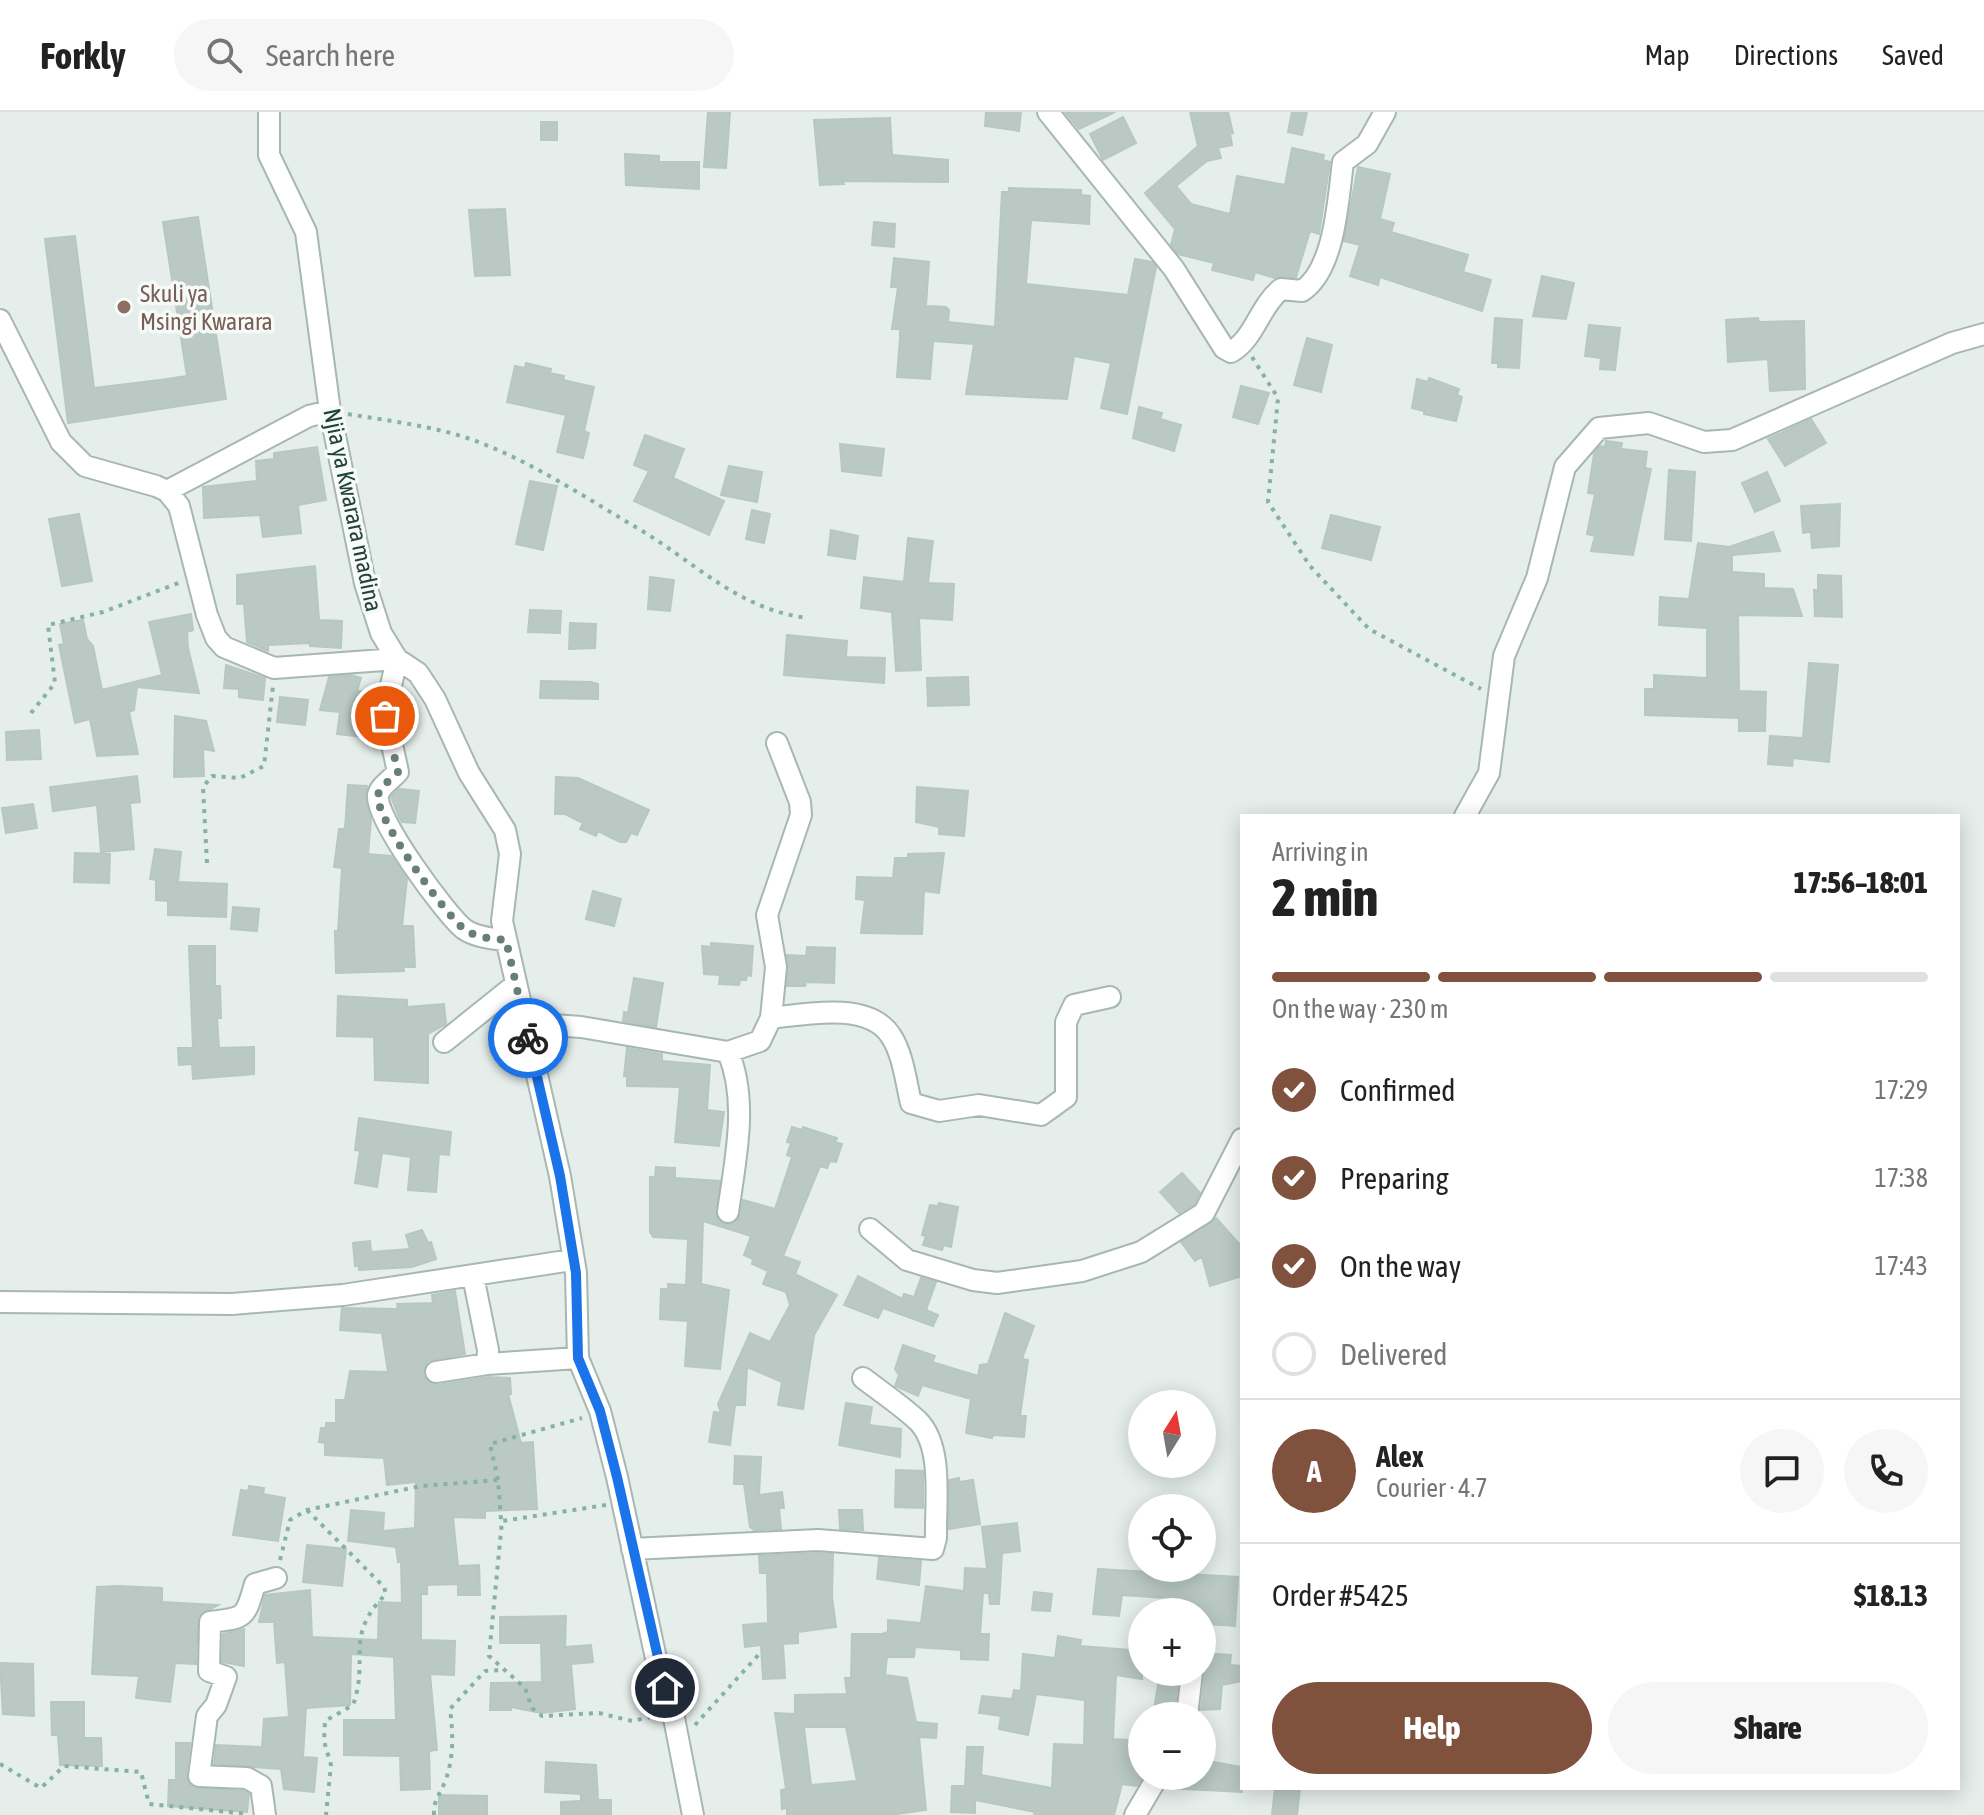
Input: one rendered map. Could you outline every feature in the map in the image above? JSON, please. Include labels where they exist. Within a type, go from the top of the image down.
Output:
[{"type":"street","name":"Njia ya Kwarara madina","points":[[269,112],[269,155],[306,232],[330,411],[365,583],[381,633],[397,659],[418,673],[435,699],[469,773],[505,830],[510,854],[502,921],[560,1176],[572,1260],[578,1358],[600,1411],[657,1663],[673,1713],[693,1815]]},
{"type":"street","points":[[1048,112],[1174,269],[1224,348],[1231,352],[1244,345],[1266,301],[1281,289],[1302,291],[1320,272],[1329,248],[1343,162],[1367,144],[1385,112]]},
{"type":"street","points":[[0,320],[61,442],[85,466],[167,491],[179,506],[194,575],[216,638],[236,653],[274,668],[397,659],[385,712],[398,772],[381,789],[378,801],[401,851],[464,929],[488,938],[506,940]]},
{"type":"street","points":[[1466,814],[1489,773],[1504,656],[1537,578],[1565,467],[1599,428],[1649,423],[1704,442],[1732,440],[1952,343],[1984,334]]},
{"type":"street","points":[[167,491],[309,416],[330,411]]},
{"type":"street","points":[[525,1023],[602,1030],[728,1052],[760,1041],[771,1018],[776,967],[767,915],[801,815],[800,802],[777,743]]},
{"type":"street","points":[[444,1042],[515,985]]},
{"type":"street","points":[[771,1018],[833,1012],[875,1020],[891,1035],[911,1103],[939,1111],[979,1105],[1041,1115],[1066,1097],[1066,1022],[1074,1005],[1110,997]]},
{"type":"street","points":[[728,1052],[736,1070],[738,1101],[737,1150],[728,1212]]},
{"type":"street","points":[[870,1229],[907,1260],[973,1280],[997,1283],[1082,1271],[1141,1252],[1204,1213],[1240,1143]]},
{"type":"street","points":[[0,1302],[232,1304],[343,1295],[572,1260]]},
{"type":"street","points":[[473,1276],[488,1350],[487,1364]]},
{"type":"street","points":[[436,1372],[487,1364],[578,1358]]},
{"type":"street","points":[[632,1549],[818,1540],[933,1549],[936,1538],[934,1465],[929,1436],[919,1422],[863,1378]]},
{"type":"street","points":[[265,1815],[261,1786],[247,1778],[199,1776],[207,1716],[216,1705],[226,1677],[209,1671],[210,1622],[240,1618],[247,1613],[255,1584],[276,1578]]},
{"type":"street","points":[[1135,1815],[1150,1790]]},
{"type":"path","points":[[1244,345],[1278,398],[1268,502],[1310,566],[1369,629],[1499,699]]},
{"type":"path","points":[[330,411],[473,440],[588,499],[650,536],[737,597],[782,614],[808,618]]},
{"type":"path","points":[[31,713],[55,683],[48,625],[103,612],[168,589],[194,575]]},
{"type":"path","points":[[207,863],[203,787],[212,776],[240,778],[264,766],[274,668]]},
{"type":"path","points":[[600,1411],[559,1427],[490,1444],[502,1521],[489,1656],[525,1688],[532,1708],[542,1716],[599,1713],[632,1721],[673,1713]]},
{"type":"path","points":[[276,1578],[290,1520],[307,1510],[421,1486],[498,1480]]},
{"type":"path","points":[[502,1521],[521,1515],[584,1511],[604,1506],[620,1493]]},
{"type":"path","points":[[307,1510],[384,1587],[386,1594],[368,1612],[357,1650],[361,1682],[353,1705],[325,1721],[324,1741],[331,1765],[326,1815]]},
{"type":"path","points":[[679,1741],[716,1706],[761,1652]]},
{"type":"path","points":[[434,1815],[433,1804],[446,1780],[454,1736],[450,1709],[485,1671],[505,1670]]},
{"type":"path","points":[[0,1764],[41,1788],[64,1766],[141,1772],[149,1804],[186,1810],[265,1815]]},
{"type":"building","points":[[708,112],[730,112],[726,168],[704,167]]},
{"type":"building","points":[[986,112],[1021,112],[1019,131],[985,126]]},
{"type":"building","points":[[1065,112],[1115,112],[1079,129]]},
{"type":"building","points":[[1190,112],[1228,112],[1233,133],[1230,134],[1232,145],[1218,148],[1221,158],[1207,161],[1176,186],[1191,204],[1230,214],[1237,176],[1285,185],[1292,148],[1324,155],[1323,160],[1330,162],[1319,234],[1310,231],[1296,277],[1275,278],[1255,272],[1253,280],[1212,270],[1214,263],[1178,254],[1171,245],[1175,229],[1145,193],[1198,146]]},
{"type":"building","points":[[1292,112],[1307,112],[1302,135],[1288,132]]},
{"type":"building","points":[[1123,117],[1136,143],[1103,160],[1090,134]]},
{"type":"building","points":[[890,118],[892,155],[948,160],[948,182],[843,181],[844,184],[820,185],[814,120]]},
{"type":"building","points":[[541,122],[557,122],[557,140],[541,140]]},
{"type":"building","points":[[625,154],[659,156],[659,162],[699,162],[699,189],[626,185]]},
{"type":"building","points":[[1358,167],[1390,174],[1380,219],[1394,223],[1391,232],[1468,255],[1463,272],[1491,280],[1482,311],[1380,277],[1378,285],[1350,276],[1360,245],[1344,241]]},
{"type":"building","points":[[1009,188],[1081,190],[1081,195],[1090,196],[1089,224],[1031,220],[1026,284],[1128,295],[1135,259],[1152,262],[1156,267],[1127,414],[1101,408],[1111,363],[1074,356],[1067,399],[966,394],[974,344],[933,341],[930,379],[897,377],[900,329],[892,329],[898,287],[891,287],[894,258],[929,262],[926,306],[946,307],[949,310],[948,322],[995,327],[1002,192],[1009,192]]},
{"type":"building","points":[[505,209],[510,275],[475,276],[469,210]]},
{"type":"building","points":[[198,217],[226,399],[68,423],[45,239],[75,236],[94,388],[160,380],[187,376],[163,222]]},
{"type":"building","points":[[874,222],[895,224],[894,247],[872,245]]},
{"type":"building","points":[[1542,276],[1574,283],[1566,319],[1533,316]]},
{"type":"building","points":[[1495,318],[1522,320],[1519,368],[1498,367],[1498,363],[1492,363]]},
{"type":"building","points":[[1758,318],[1759,322],[1804,321],[1805,389],[1770,391],[1768,359],[1728,362],[1726,320]]},
{"type":"building","points":[[1589,325],[1620,328],[1615,370],[1600,369],[1601,358],[1585,356]]},
{"type":"building","points":[[1307,338],[1332,345],[1321,392],[1294,385]]},
{"type":"building","points":[[526,363],[551,369],[550,373],[564,376],[563,380],[594,387],[584,431],[589,433],[583,458],[557,452],[566,415],[507,402],[515,366],[525,368]]},
{"type":"building","points":[[1429,378],[1459,389],[1457,395],[1462,397],[1456,421],[1412,408],[1417,379],[1428,382]]},
{"type":"building","points":[[1241,386],[1269,393],[1258,424],[1233,417]]},
{"type":"building","points":[[1139,407],[1162,413],[1160,419],[1181,425],[1174,451],[1133,438]]},
{"type":"building","points":[[1811,419],[1826,443],[1785,466],[1768,439]]},
{"type":"building","points":[[645,435],[684,449],[673,478],[724,501],[709,535],[634,501],[649,471],[634,465]]},
{"type":"building","points":[[1606,441],[1622,443],[1621,449],[1647,452],[1645,468],[1651,469],[1633,555],[1591,551],[1595,536],[1587,534],[1595,494],[1588,493],[1594,454],[1600,446],[1605,447]]},
{"type":"building","points":[[840,444],[884,449],[881,476],[842,471]]},
{"type":"building","points":[[317,447],[326,500],[298,505],[301,533],[263,537],[260,515],[204,518],[203,487],[257,481],[256,461],[274,459],[274,453]]},
{"type":"building","points":[[729,466],[762,472],[757,502],[721,495]]},
{"type":"building","points":[[1669,470],[1695,472],[1691,541],[1665,539]]},
{"type":"building","points":[[1767,472],[1780,501],[1755,512],[1742,483]]},
{"type":"building","points":[[530,481],[557,486],[543,550],[516,544]]},
{"type":"building","points":[[1840,504],[1839,546],[1812,548],[1811,532],[1803,533],[1801,506]]},
{"type":"building","points":[[752,510],[770,514],[764,543],[746,539]]},
{"type":"building","points":[[79,514],[92,581],[62,586],[49,519]]},
{"type":"building","points":[[1331,515],[1380,527],[1371,560],[1322,548]]},
{"type":"building","points":[[831,530],[858,536],[855,559],[828,555]]},
{"type":"building","points":[[1773,532],[1780,551],[1732,555],[1732,572],[1764,574],[1764,588],[1793,589],[1802,616],[1738,615],[1739,691],[1766,692],[1765,731],[1739,731],[1739,718],[1645,715],[1645,689],[1654,689],[1654,675],[1707,678],[1707,628],[1659,625],[1660,597],[1689,599],[1698,543],[1729,547]]},
{"type":"building","points":[[908,538],[933,541],[928,583],[954,584],[952,620],[919,618],[921,670],[896,671],[892,612],[861,608],[864,577],[904,582]]},
{"type":"building","points":[[315,566],[319,620],[342,621],[341,648],[310,646],[310,643],[268,645],[268,651],[247,642],[244,604],[237,604],[237,575]]},
{"type":"building","points":[[1818,575],[1841,576],[1842,617],[1815,616],[1814,590],[1818,590]]},
{"type":"building","points":[[650,577],[674,580],[670,611],[648,609]]},
{"type":"building","points":[[530,610],[561,611],[560,633],[528,632]]},
{"type":"building","points":[[191,614],[193,630],[187,632],[188,648],[199,693],[137,687],[134,710],[129,712],[138,754],[97,756],[90,719],[75,723],[59,645],[64,644],[60,624],[83,620],[87,639],[93,646],[102,690],[162,675],[149,622]]},
{"type":"building","points":[[570,623],[596,624],[595,648],[569,649]]},
{"type":"building","points":[[787,635],[847,641],[846,657],[885,658],[884,683],[784,675]]},
{"type":"building","points":[[1809,663],[1838,665],[1829,762],[1793,758],[1792,766],[1768,764],[1770,736],[1803,738]]},
{"type":"building","points":[[226,665],[265,678],[263,700],[239,697],[239,689],[224,688]]},
{"type":"building","points":[[351,675],[361,678],[357,691],[376,693],[372,714],[376,738],[337,734],[340,712],[320,710],[329,677]]},
{"type":"building","points":[[968,677],[969,705],[928,706],[927,678]]},
{"type":"building","points":[[541,681],[598,684],[598,699],[540,698]]},
{"type":"building","points":[[280,697],[308,700],[305,725],[277,722]]},
{"type":"building","points":[[175,716],[206,721],[214,751],[203,749],[204,776],[174,777]]},
{"type":"building","points":[[39,730],[41,759],[7,760],[6,732]]},
{"type":"building","points":[[137,776],[140,802],[130,803],[134,849],[101,852],[97,805],[53,811],[50,787]]},
{"type":"building","points":[[556,777],[578,778],[649,810],[637,835],[631,833],[626,842],[598,831],[596,836],[580,829],[583,823],[565,814],[555,814]]},
{"type":"building","points":[[348,785],[367,786],[365,797],[371,820],[368,854],[391,856],[407,879],[402,926],[413,926],[415,967],[403,967],[404,971],[336,973],[335,931],[338,931],[342,868],[334,867],[339,829],[345,829]]},
{"type":"building","points":[[917,787],[968,791],[964,836],[939,834],[939,827],[916,822]]},
{"type":"building","points":[[399,789],[419,791],[415,823],[402,822],[399,817],[391,797]]},
{"type":"building","points":[[33,804],[37,828],[6,833],[2,808]]},
{"type":"building","points":[[155,849],[181,852],[178,882],[227,884],[226,917],[168,915],[168,901],[156,900],[156,880],[150,879]]},
{"type":"building","points":[[75,853],[110,854],[109,883],[74,882]]},
{"type":"building","points":[[944,853],[939,893],[924,891],[922,934],[861,933],[865,900],[856,899],[857,877],[893,878],[895,858],[908,858],[908,854]]},
{"type":"building","points":[[593,891],[621,899],[614,926],[586,919]]},
{"type":"building","points":[[233,907],[259,909],[257,931],[231,929]]},
{"type":"building","points":[[711,943],[753,946],[751,976],[740,980],[739,985],[719,984],[720,975],[704,974],[702,946],[711,947]]},
{"type":"building","points":[[189,946],[215,946],[215,986],[220,986],[221,1018],[217,1018],[219,1048],[254,1047],[254,1074],[193,1079],[192,1064],[179,1065],[178,1048],[193,1048]]},
{"type":"building","points":[[807,947],[835,948],[834,983],[806,982],[805,986],[787,986],[787,955],[806,956]]},
{"type":"building","points":[[634,978],[663,983],[656,1027],[623,1021],[624,1012],[628,1013]]},
{"type":"building","points":[[338,996],[407,1000],[407,1007],[444,1004],[446,1024],[428,1034],[428,1083],[375,1080],[374,1037],[337,1036]]},
{"type":"building","points":[[627,1048],[662,1054],[662,1061],[710,1065],[707,1110],[724,1112],[719,1146],[675,1142],[680,1087],[627,1086],[627,1076],[624,1076]]},
{"type":"building","points":[[359,1118],[451,1132],[449,1155],[439,1154],[436,1192],[408,1190],[411,1157],[382,1153],[377,1187],[355,1183],[360,1151],[355,1150]]},
{"type":"building","points":[[792,1127],[802,1130],[803,1127],[837,1138],[835,1142],[842,1144],[836,1162],[830,1161],[827,1168],[820,1166],[783,1256],[800,1262],[795,1274],[837,1295],[814,1335],[803,1409],[778,1405],[782,1382],[747,1367],[745,1405],[735,1405],[730,1445],[709,1442],[714,1412],[721,1413],[718,1404],[750,1333],[770,1342],[790,1305],[786,1292],[763,1284],[768,1271],[752,1264],[753,1259],[744,1255],[751,1236],[703,1221],[701,1284],[729,1290],[720,1369],[685,1366],[688,1321],[660,1319],[661,1289],[668,1289],[668,1284],[686,1285],[688,1239],[653,1237],[650,1232],[650,1177],[655,1177],[656,1167],[675,1168],[675,1178],[720,1181],[716,1216],[725,1225],[739,1219],[743,1200],[775,1209],[792,1157],[787,1155],[791,1143],[787,1142]]},
{"type":"building","points":[[1182,1173],[1200,1193],[1194,1204],[1179,1213],[1160,1192]]},
{"type":"building","points":[[939,1203],[958,1207],[951,1247],[944,1245],[942,1250],[923,1245],[926,1236],[922,1235],[930,1205],[938,1206]]},
{"type":"building","points":[[1216,1218],[1240,1245],[1240,1277],[1210,1286],[1202,1257],[1195,1261],[1181,1242]]},
{"type":"building","points":[[422,1230],[428,1243],[431,1242],[436,1259],[412,1267],[359,1270],[359,1266],[355,1266],[353,1243],[370,1241],[371,1252],[410,1249],[406,1235]]},
{"type":"building","points":[[858,1276],[902,1299],[904,1294],[914,1297],[921,1278],[936,1282],[926,1310],[938,1315],[933,1326],[883,1308],[878,1318],[844,1305]]},
{"type":"building","points":[[455,1291],[465,1354],[428,1361],[423,1375],[431,1384],[437,1385],[488,1377],[510,1378],[511,1394],[508,1394],[521,1443],[533,1442],[537,1509],[485,1511],[485,1518],[453,1517],[458,1566],[479,1565],[480,1595],[458,1595],[458,1584],[427,1585],[427,1594],[421,1594],[421,1640],[455,1641],[454,1675],[430,1674],[437,1750],[429,1751],[430,1789],[401,1790],[400,1756],[344,1755],[344,1720],[396,1720],[394,1657],[351,1654],[350,1705],[306,1708],[303,1757],[317,1758],[314,1792],[284,1789],[281,1769],[214,1764],[216,1745],[262,1747],[264,1719],[289,1717],[285,1662],[277,1663],[274,1622],[259,1622],[265,1595],[310,1590],[312,1637],[378,1640],[379,1602],[402,1603],[401,1562],[398,1562],[396,1547],[348,1541],[351,1510],[384,1513],[383,1531],[415,1528],[416,1482],[387,1485],[384,1458],[325,1455],[325,1443],[319,1442],[321,1428],[326,1428],[326,1423],[336,1423],[336,1400],[345,1400],[350,1371],[388,1372],[382,1333],[340,1330],[342,1308],[398,1309],[397,1304],[433,1303],[432,1295]]},
{"type":"building","points":[[1005,1313],[1034,1326],[1022,1359],[1028,1360],[1020,1416],[1026,1416],[1024,1437],[993,1435],[992,1438],[966,1433],[971,1399],[922,1385],[918,1396],[895,1386],[899,1375],[895,1369],[903,1345],[935,1356],[932,1362],[978,1376],[980,1365],[988,1364]]},
{"type":"building","points":[[846,1403],[872,1407],[869,1425],[901,1429],[900,1457],[839,1445]]},
{"type":"building","points":[[735,1456],[761,1457],[759,1495],[782,1492],[784,1508],[779,1508],[781,1529],[754,1530],[750,1527],[744,1484],[734,1484]]},
{"type":"building","points":[[896,1470],[923,1471],[923,1508],[895,1507]]},
{"type":"building","points":[[959,1478],[959,1482],[973,1480],[980,1524],[949,1529],[949,1480]]},
{"type":"building","points":[[249,1486],[264,1488],[263,1494],[285,1498],[278,1541],[233,1535],[241,1490],[248,1491]]},
{"type":"building","points":[[839,1510],[862,1510],[863,1530],[840,1529]]},
{"type":"building","points":[[1017,1523],[1020,1551],[1002,1553],[999,1604],[990,1604],[989,1593],[983,1593],[980,1634],[989,1634],[988,1660],[961,1659],[961,1650],[915,1647],[914,1657],[887,1657],[885,1675],[907,1678],[916,1722],[937,1724],[936,1738],[919,1737],[926,1810],[890,1815],[787,1815],[787,1808],[782,1809],[781,1790],[786,1789],[775,1713],[795,1714],[795,1695],[847,1694],[845,1678],[851,1678],[852,1634],[888,1632],[888,1620],[921,1623],[926,1586],[964,1591],[965,1568],[987,1569],[982,1527]],"holes":[[[804,1727],[846,1727],[857,1781],[811,1785]]]},
{"type":"building","points":[[307,1545],[346,1549],[342,1586],[303,1582]]},
{"type":"building","points":[[833,1554],[832,1597],[836,1627],[798,1632],[798,1643],[783,1644],[785,1678],[763,1679],[761,1645],[745,1647],[743,1625],[768,1623],[767,1573],[760,1573],[759,1556]]},
{"type":"building","points":[[879,1558],[921,1561],[919,1585],[877,1579]]},
{"type":"building","points":[[1098,1569],[1128,1571],[1128,1582],[1216,1582],[1216,1576],[1238,1577],[1235,1626],[1216,1625],[1216,1598],[1122,1595],[1119,1616],[1093,1614]]},
{"type":"building","points":[[97,1587],[162,1588],[162,1602],[218,1605],[198,1616],[196,1664],[175,1663],[170,1702],[136,1698],[139,1676],[92,1674]]},
{"type":"building","points":[[1034,1592],[1052,1594],[1050,1611],[1032,1610]]},
{"type":"building","points":[[566,1616],[565,1647],[591,1645],[593,1662],[571,1664],[575,1709],[541,1713],[511,1707],[511,1710],[490,1710],[491,1683],[542,1682],[541,1643],[500,1643],[500,1617]]},
{"type":"building","points":[[244,1629],[244,1666],[222,1662],[223,1634]]},
{"type":"building","points":[[1058,1636],[1081,1640],[1080,1646],[1128,1650],[1128,1677],[1116,1675],[1113,1739],[1128,1740],[1128,1785],[1122,1784],[1114,1815],[1034,1815],[1035,1812],[975,1800],[975,1813],[951,1812],[952,1786],[965,1786],[967,1747],[983,1747],[981,1775],[1052,1788],[1054,1744],[1084,1745],[1085,1700],[1036,1694],[1028,1735],[999,1729],[1001,1716],[979,1713],[982,1696],[1012,1699],[1014,1690],[1021,1691],[1023,1654],[1055,1658]]},
{"type":"building","points":[[1216,1654],[1231,1655],[1230,1665],[1240,1666],[1240,1681],[1222,1685],[1220,1709],[1216,1709],[1216,1702],[1202,1702],[1204,1686],[1216,1686]]},
{"type":"building","points":[[0,1663],[33,1664],[34,1716],[3,1714]]},
{"type":"building","points":[[1158,1686],[1177,1686],[1176,1702],[1155,1702]]},
{"type":"building","points":[[51,1702],[84,1702],[84,1738],[101,1738],[102,1766],[60,1765],[58,1735],[52,1735]]},
{"type":"building","points":[[176,1743],[190,1743],[186,1775],[191,1786],[243,1791],[249,1794],[247,1812],[168,1806],[169,1780],[176,1780]]},
{"type":"building","points":[[546,1762],[596,1765],[598,1800],[611,1800],[611,1815],[561,1815],[561,1802],[581,1801],[581,1794],[545,1792]]},
{"type":"building","points":[[1216,1762],[1240,1767],[1242,1792],[1204,1790],[1216,1790]]},
{"type":"building","points":[[1275,1790],[1300,1790],[1297,1815],[1272,1815]]},
{"type":"building","points":[[439,1795],[487,1796],[487,1815],[439,1815]]},
{"type":"way so far","points":[[385,716],[398,772],[381,789],[378,801],[396,844],[464,929],[488,938],[506,940],[528,1038]]},
{"type":"place","name":"Skuli ya Msingi Kwarara","points":[[124,307]]},
{"type":"route","points":[[528,1038],[560,1176],[576,1273],[578,1358],[600,1411],[665,1688]]}]
